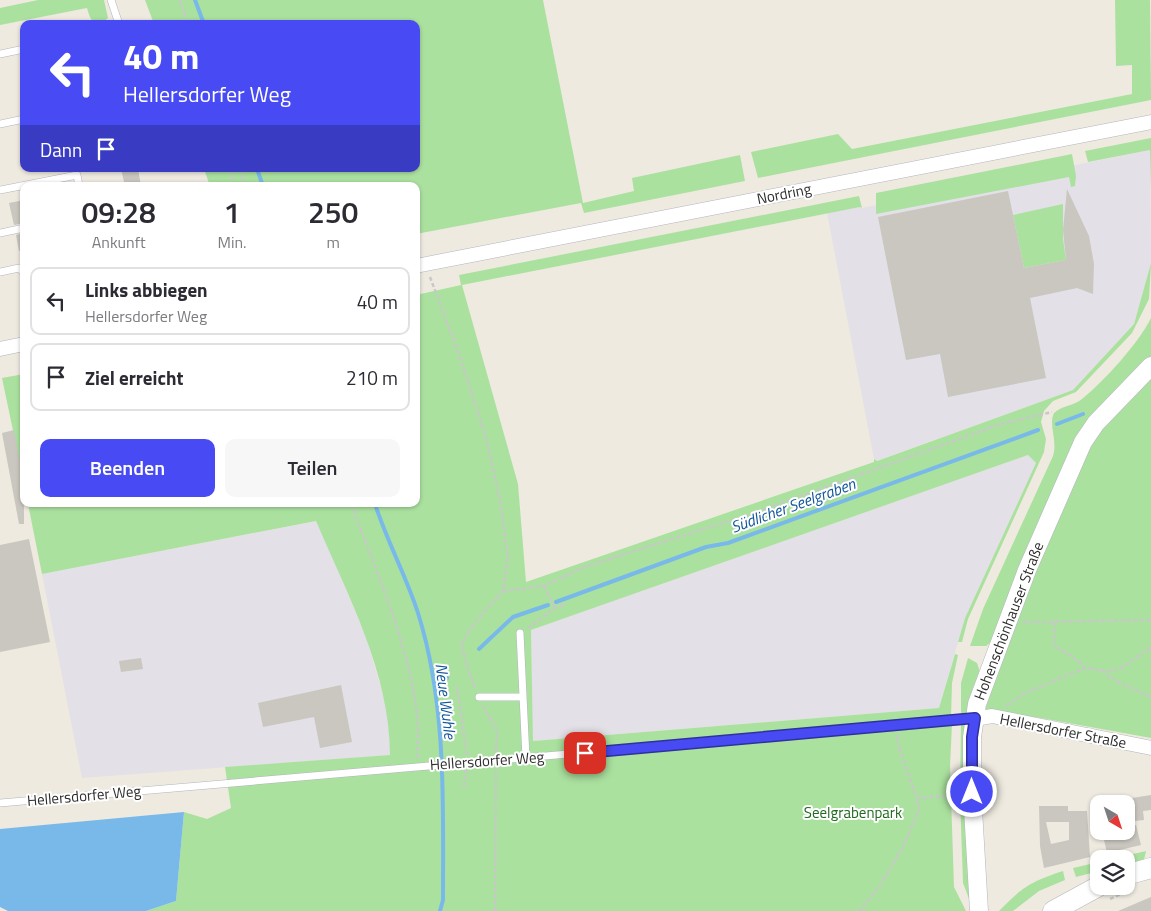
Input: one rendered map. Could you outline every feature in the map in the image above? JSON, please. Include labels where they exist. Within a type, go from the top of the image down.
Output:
[{"type":"main road","points":[[1135,878],[1151,868]]},
{"type":"main road","points":[[1053,911],[1098,895]]},
{"type":"street","name":"Nordring","points":[[420,265],[1151,122]]},
{"type":"street","points":[[0,349],[20,345]]},
{"type":"street","name":"Hohenschönhauser Straße","points":[[979,911],[972,792],[972,737],[982,687],[1007,620],[1083,442],[1096,423],[1151,366]]},
{"type":"street","name":"Hellersdorfer Straße","points":[[975,718],[992,716],[1151,748]]},
{"type":"lane","points":[[111,0],[118,20]]},
{"type":"lane","points":[[0,54],[20,50]]},
{"type":"lane","points":[[0,124],[20,120]]},
{"type":"lane","points":[[41,182],[77,175],[78,182]]},
{"type":"lane","points":[[0,190],[20,186]]},
{"type":"lane","points":[[0,233],[20,229]]},
{"type":"lane","points":[[0,272],[20,269]]},
{"type":"lane","points":[[520,633],[526,758]]},
{"type":"lane","points":[[479,697],[523,698]]},
{"type":"lane","name":"Hellersdorfer Weg","points":[[0,803],[975,718]]},
{"type":"path","points":[[180,0],[187,20]]},
{"type":"path","points":[[430,278],[460,357],[494,470],[508,557],[503,591],[475,622],[461,643],[466,666],[479,697],[497,731],[495,911]]},
{"type":"path","points":[[503,591],[544,586],[584,567],[745,516],[1001,424],[1052,412]]},
{"type":"path","points":[[353,507],[396,630],[416,701],[419,726],[416,767]]},
{"type":"path","points":[[544,586],[555,608]]},
{"type":"path","points":[[520,633],[555,608],[564,606]]},
{"type":"path","points":[[1007,620],[1054,622],[1151,620]]},
{"type":"path","points":[[1054,622],[1054,644],[1060,650],[1079,660],[1085,668]]},
{"type":"path","points":[[992,716],[1023,694],[1085,668],[1110,671],[1123,667],[1151,648]]},
{"type":"path","points":[[1099,670],[1116,681],[1151,697]]},
{"type":"path","points":[[456,687],[468,761],[464,786]]},
{"type":"path","points":[[859,911],[879,888],[902,849],[919,810],[917,798],[900,752],[896,734],[898,726]]},
{"type":"path","points":[[917,798],[956,794]]},
{"type":"shaded area","points":[[1150,150],[1151,263],[1134,324],[1073,390],[876,461],[874,459],[827,213],[862,208]]},
{"type":"shaded area","points":[[1028,455],[1036,463],[965,618],[939,708],[533,741],[531,630]]},
{"type":"shaded area","points":[[317,521],[366,637],[387,708],[391,755],[82,778],[42,574]]},
{"type":"green space","points":[[38,0],[104,0],[108,18],[106,20],[92,20],[87,8],[0,25],[0,8]]},
{"type":"green space","points":[[145,0],[543,0],[583,203],[634,191],[632,178],[740,155],[745,181],[584,213],[581,203],[420,233],[420,182],[209,182],[205,172],[420,172],[420,20],[152,20]]},
{"type":"green space","points":[[1115,0],[1150,0],[1151,100],[758,178],[751,152],[838,134],[852,149],[1132,94],[1132,65],[1116,66]]},
{"type":"green space","points":[[1151,138],[1151,190],[1150,150],[1088,162],[1085,151]]},
{"type":"green space","points":[[1072,154],[1076,176],[1075,186],[1071,187],[1069,177],[876,214],[876,193]]},
{"type":"green space","name":"Seelgrabenpark","points":[[859,196],[862,208],[462,285],[518,484],[526,582],[874,462],[874,459],[877,461],[1073,390],[1134,324],[1151,263],[1149,299],[1132,333],[1076,392],[1053,401],[1044,411],[1041,422],[1046,439],[1044,452],[968,619],[962,642],[958,642],[965,618],[1036,463],[1028,455],[531,630],[533,741],[939,708],[955,654],[958,655],[952,683],[951,718],[948,718],[952,724],[950,766],[954,887],[966,911],[146,911],[176,901],[184,812],[207,819],[231,808],[225,767],[390,755],[388,724],[383,694],[375,665],[365,635],[316,521],[42,574],[29,507],[420,507],[420,294],[461,285],[459,275]]},
{"type":"green space","points":[[1063,204],[1063,239],[1066,260],[1024,268],[1013,215]]},
{"type":"green space","points":[[1151,318],[1151,356],[1097,412],[994,640],[986,646],[970,646],[983,609],[1053,456],[1052,418],[1054,413],[1079,401],[1101,382],[1130,350]]},
{"type":"green space","points":[[20,375],[20,464],[2,378]]},
{"type":"green space","points":[[1151,379],[1151,738],[1035,717],[992,714],[984,711],[1037,566],[1083,460],[1100,432]]},
{"type":"green space","points":[[968,658],[977,663],[980,672],[970,715],[961,718],[961,683]]},
{"type":"green space","points":[[969,722],[966,788],[960,792],[961,723]]},
{"type":"green space","points":[[960,798],[968,802],[971,904],[963,883]]},
{"type":"green space","points":[[1146,851],[1144,860],[1135,862],[1135,854]]},
{"type":"green space","points":[[1090,864],[1090,873],[1076,877],[1073,868]]},
{"type":"green space","points":[[1063,871],[1065,880],[1039,891],[1013,911],[999,911],[1014,896],[1028,886]]},
{"type":"water","points":[[184,812],[176,901],[146,911],[8,911],[0,907],[0,829]]},
{"type":"building","points":[[122,172],[139,172],[140,182],[124,182]]},
{"type":"building","points":[[1067,189],[1089,236],[1094,264],[1093,294],[1077,288],[1030,298],[1046,378],[948,397],[940,354],[906,360],[878,217],[1008,191],[1024,268],[1066,260],[1063,230]]},
{"type":"building","points":[[20,201],[20,224],[14,225],[9,203]]},
{"type":"building","points":[[20,234],[20,251],[19,251],[16,235]]},
{"type":"building","points":[[14,430],[20,461],[20,507],[24,507],[24,524],[19,524],[2,433]]},
{"type":"building","points":[[29,539],[50,642],[0,652],[0,545]]},
{"type":"building","points":[[141,658],[143,669],[121,672],[119,661]]},
{"type":"building","points":[[341,685],[352,742],[320,748],[314,717],[263,727],[258,703]]},
{"type":"building","points":[[1151,795],[1151,810],[1143,811],[1144,820],[1135,821],[1135,798]]},
{"type":"building","points":[[1039,806],[1068,806],[1068,811],[1087,811],[1090,857],[1044,868],[1040,846]],"holes":[[[1046,822],[1069,822],[1069,840],[1051,844]]]},
{"type":"building","points":[[1135,825],[1141,845],[1120,850],[1106,850],[1104,840],[1135,840]]},
{"type":"building","points":[[1151,897],[1151,911],[1118,911]]},
{"type":"waterway","name":"Neue Wuhle","points":[[195,0],[202,20]]},
{"type":"waterway","name":"Neue Wuhle","points":[[258,172],[262,182]]},
{"type":"waterway","name":"Südlicher Seelgraben","points":[[1057,424],[1083,414]]},
{"type":"waterway","name":"Südlicher Seelgraben","points":[[556,602],[706,547],[728,543],[1038,430]]},
{"type":"waterway","name":"Neue Wuhle","points":[[376,507],[418,613],[434,683],[439,719],[443,792],[443,900],[440,911]]},
{"type":"waterway","name":"Südlicher Seelgraben","points":[[479,649],[513,617],[548,605]]},
{"type":"waterway","points":[[435,690],[447,678]]},
{"type":"route","points":[[585,753],[975,718],[972,737],[972,792]]}]
